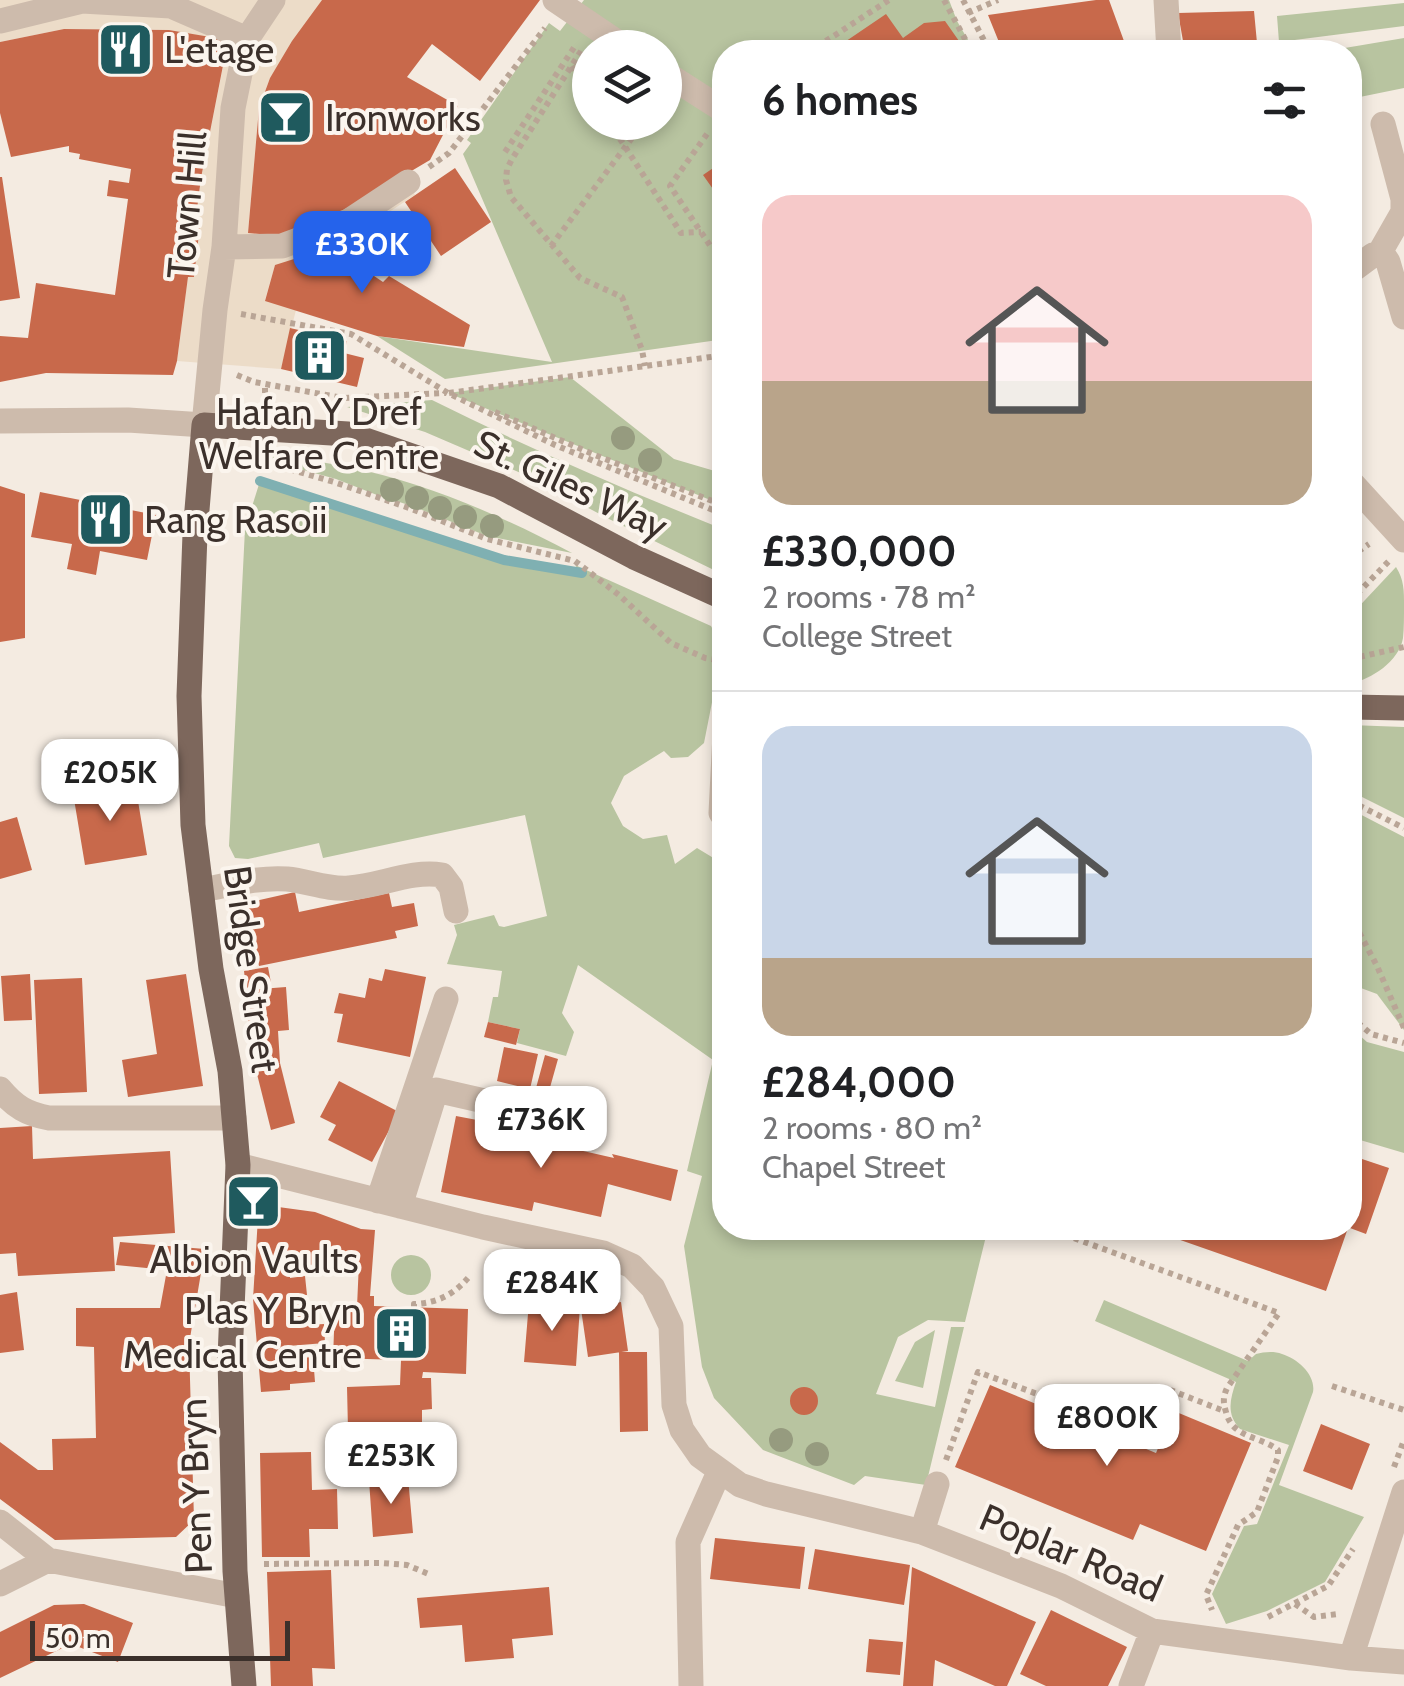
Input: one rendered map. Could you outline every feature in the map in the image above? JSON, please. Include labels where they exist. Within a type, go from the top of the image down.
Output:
[{"type":"main road","name":"St. Giles Way","points":[[204,425],[348,434],[499,486],[634,557],[712,592]]},
{"type":"main road","name":"Bridge Street","points":[[204,425],[189,696],[192,825],[211,969],[230,1071],[238,1165]]},
{"type":"main road","points":[[1362,707],[1404,708]]},
{"type":"main road","name":"Pen Y Bryn","points":[[238,1165],[230,1358],[236,1583],[244,1686]]},
{"type":"street","name":"Town Hill","points":[[204,425],[224,247],[233,108],[248,39],[273,0]]},
{"type":"street","points":[[1166,0],[1168,40]]},
{"type":"street","points":[[0,21],[82,1],[171,6],[248,39]]},
{"type":"street","points":[[558,3],[599,30]]},
{"type":"street","points":[[682,83],[712,103]]},
{"type":"street","points":[[1362,263],[1379,254],[1403,212],[1383,124]]},
{"type":"street","points":[[224,247],[282,246],[350,221],[408,182]]},
{"type":"street","points":[[1379,254],[1388,262],[1404,318]]},
{"type":"street","points":[[0,421],[128,420],[204,425]]},
{"type":"street","points":[[1362,499],[1397,550]]},
{"type":"street","points":[[201,890],[272,879],[353,888],[428,873],[442,875],[450,887],[456,911]]},
{"type":"street","points":[[389,1203],[446,999]]},
{"type":"street","points":[[0,1089],[28,1114],[50,1118],[234,1118]]},
{"type":"street","points":[[389,1203],[436,1090],[519,1110]]},
{"type":"street","points":[[238,1165],[603,1253],[632,1266],[654,1288],[671,1326],[674,1405],[682,1430],[700,1456],[719,1472],[688,1542],[691,1686]]},
{"type":"street","name":"Poplar Road","points":[[719,1472],[766,1494],[922,1532],[1061,1586],[1152,1632],[1404,1662]]},
{"type":"street","points":[[1352,1658],[1399,1480]]},
{"type":"street","points":[[922,1532],[937,1484]]},
{"type":"street","points":[[0,1522],[48,1560],[236,1583]]},
{"type":"street","points":[[0,1584],[48,1560]]},
{"type":"street","points":[[1130,1686],[1152,1632]]},
{"type":"path","points":[[827,40],[889,0]]},
{"type":"path","points":[[944,0],[966,40]]},
{"type":"path","points":[[963,0],[983,40]]},
{"type":"path","points":[[968,13],[998,0]]},
{"type":"path","points":[[449,153],[558,3]]},
{"type":"path","points":[[591,30],[593,26]]},
{"type":"path","points":[[505,152],[593,26]]},
{"type":"path","points":[[572,66],[512,159],[506,180],[512,197],[585,282],[622,297],[645,366]]},
{"type":"path","points":[[660,200],[712,126]]},
{"type":"path","points":[[621,140],[681,232],[701,232]]},
{"type":"path","points":[[551,246],[632,140]]},
{"type":"path","points":[[670,186],[712,246]]},
{"type":"path","points":[[215,310],[351,334],[448,393],[556,445],[712,510]]},
{"type":"path","points":[[210,364],[254,382],[343,398],[448,393],[712,357]]},
{"type":"path","points":[[265,384],[261,461],[334,482],[487,538],[575,561],[671,642],[712,659]]},
{"type":"path","points":[[448,393],[712,501]]},
{"type":"path","points":[[1362,588],[1397,550]]},
{"type":"path","points":[[1362,657],[1404,648]]},
{"type":"path","points":[[1362,807],[1404,828]]},
{"type":"path","points":[[1362,938],[1404,1028]]},
{"type":"path","points":[[1362,1026],[1372,1034],[1404,1043]]},
{"type":"path","points":[[1079,1240],[1279,1312],[1223,1397],[1228,1420],[1238,1432],[1274,1446],[1278,1457],[1257,1512],[1238,1525],[1206,1595]]},
{"type":"path","points":[[414,1307],[442,1299],[468,1278]]},
{"type":"path","points":[[937,1484],[978,1372],[1148,1434],[1165,1388],[1226,1412]]},
{"type":"path","points":[[1332,1386],[1404,1410]]},
{"type":"path","points":[[1399,1480],[1404,1440]]},
{"type":"path","points":[[1211,1639],[1270,1617],[1328,1586],[1360,1536]]},
{"type":"path","points":[[236,1583],[260,1564],[382,1563],[407,1565],[431,1575]]},
{"type":"green space","points":[[584,0],[949,0],[968,40],[712,40],[712,341],[445,379],[377,336],[552,362],[463,154],[471,143],[467,140],[549,23],[560,31]]},
{"type":"green space","points":[[1404,3],[1404,26],[1295,40],[1279,40],[1277,16]]},
{"type":"green space","points":[[1404,38],[1404,88],[1362,97],[1362,45]]},
{"type":"green space","points":[[570,377],[674,459],[712,470],[712,501],[448,393]]},
{"type":"green space","points":[[432,400],[577,468],[712,525],[712,569],[530,477],[425,432],[347,407]]},
{"type":"green space","points":[[272,454],[348,467],[435,491],[572,553],[487,536],[336,479],[271,461]]},
{"type":"green space","points":[[260,481],[504,560],[581,573],[575,565],[711,626],[712,702],[704,743],[688,757],[671,758],[664,751],[624,776],[611,803],[623,826],[643,839],[667,835],[675,864],[697,848],[712,857],[712,1059],[578,965],[562,1013],[574,1032],[566,1056],[517,1043],[520,1029],[488,1022],[493,997],[498,997],[502,971],[447,964],[457,935],[454,925],[494,915],[499,926],[504,927],[547,916],[525,815],[323,858],[319,843],[248,859],[235,858],[229,846],[245,529]]},
{"type":"green space","points":[[1396,567],[1404,595],[1400,647],[1383,668],[1362,680],[1362,603]]},
{"type":"green space","points":[[1362,725],[1404,727],[1404,818],[1362,797]]},
{"type":"green space","points":[[1362,815],[1404,837],[1404,1030],[1377,994],[1362,988]]},
{"type":"green space","points":[[1362,1038],[1404,1052],[1404,1153],[1362,1141]]},
{"type":"green space","points":[[712,1064],[712,1240],[985,1240],[965,1322],[928,1320],[898,1337],[876,1394],[935,1407],[951,1327],[964,1327],[926,1485],[865,1476],[854,1485],[763,1450],[714,1398],[702,1367],[684,1246],[702,1176],[687,1171]]},
{"type":"green space","points":[[411,1255],[425,1261],[431,1275],[425,1289],[411,1295],[397,1289],[391,1275],[397,1261]]},
{"type":"green space","points":[[1104,1300],[1248,1361],[1256,1354],[1276,1352],[1305,1368],[1313,1392],[1279,1485],[1364,1517],[1325,1582],[1267,1611],[1226,1624],[1212,1594],[1244,1526],[1257,1524],[1289,1445],[1240,1429],[1230,1406],[1236,1382],[1095,1321]]},
{"type":"green space","points":[[935,1330],[923,1388],[895,1381],[915,1342]]},
{"type":"shaded area","points":[[0,0],[322,0],[270,78],[259,107],[248,233],[292,237],[404,176],[415,195],[311,263],[275,265],[265,300],[296,310],[281,369],[177,361],[188,277],[194,277],[201,178],[228,41],[169,30],[64,29],[0,42]]},
{"type":"building","points":[[322,0],[540,0],[480,81],[432,44],[407,77],[458,106],[430,160],[292,237],[248,233],[259,108],[270,78]]},
{"type":"building","points":[[1109,0],[1124,40],[998,40],[988,15]]},
{"type":"building","points":[[1254,11],[1257,40],[1183,40],[1178,13]]},
{"type":"building","points":[[886,14],[903,38],[924,23],[945,21],[958,40],[848,40]]},
{"type":"building","points":[[64,29],[169,30],[228,40],[201,178],[194,277],[188,277],[173,375],[46,373],[0,382],[0,336],[28,338],[36,283],[115,295],[128,199],[107,196],[109,180],[129,183],[131,169],[79,159],[80,154],[69,152],[69,146],[11,157],[0,113],[0,42]]},
{"type":"building","points":[[455,168],[491,222],[441,256],[405,202]]},
{"type":"building","points":[[712,169],[712,188],[703,175]]},
{"type":"building","points":[[0,177],[20,298],[0,301]]},
{"type":"building","points":[[361,228],[382,264],[371,274],[383,282],[389,276],[470,325],[464,347],[377,336],[265,301],[275,265],[294,259],[311,263]]},
{"type":"building","name":"Hafan Y Dref Welfare Centre","points":[[290,328],[347,341],[344,353],[364,358],[357,387],[281,369]]},
{"type":"building","points":[[0,486],[25,494],[25,638],[0,642]]},
{"type":"building","points":[[40,492],[156,515],[147,560],[100,551],[96,575],[67,569],[72,544],[31,537]]},
{"type":"building","points":[[135,783],[147,855],[85,865],[73,793]]},
{"type":"building","points":[[17,817],[32,870],[0,879],[0,822]]},
{"type":"building","points":[[295,892],[299,912],[389,893],[392,907],[414,903],[418,926],[395,931],[397,938],[259,966],[246,903]]},
{"type":"building","points":[[268,967],[271,983],[246,988],[244,971]]},
{"type":"building","points":[[385,969],[426,977],[410,1057],[337,1042],[343,1014],[334,1013],[339,993],[365,998],[369,978],[382,981]]},
{"type":"building","points":[[30,974],[32,1020],[4,1021],[1,976]]},
{"type":"building","points":[[186,974],[203,1086],[128,1097],[122,1060],[157,1054],[146,980]]},
{"type":"building","points":[[82,978],[87,1092],[39,1094],[34,980]]},
{"type":"building","points":[[286,987],[289,1030],[278,1031],[280,1063],[251,1065],[246,990]]},
{"type":"building","points":[[488,1022],[520,1029],[516,1045],[484,1037]]},
{"type":"building","points":[[504,1047],[538,1054],[530,1089],[497,1081]]},
{"type":"building","points":[[545,1055],[558,1059],[549,1091],[536,1088]]},
{"type":"building","points":[[280,1063],[295,1123],[271,1130],[256,1070]]},
{"type":"building","points":[[339,1081],[399,1112],[372,1162],[328,1140],[336,1125],[320,1117]]},
{"type":"building","points":[[456,1116],[519,1128],[517,1136],[678,1170],[671,1201],[608,1184],[601,1217],[534,1202],[532,1211],[441,1192]]},
{"type":"building","points":[[32,1126],[33,1159],[170,1151],[175,1233],[113,1237],[115,1271],[18,1276],[16,1253],[0,1254],[0,1128]]},
{"type":"building","points":[[1362,1159],[1389,1168],[1366,1234],[1362,1232]]},
{"type":"building","points":[[271,1206],[315,1212],[361,1229],[375,1230],[370,1296],[374,1296],[374,1306],[468,1309],[466,1374],[423,1372],[422,1378],[431,1378],[432,1409],[422,1410],[422,1427],[348,1430],[347,1387],[400,1385],[401,1360],[333,1358],[335,1306],[357,1307],[359,1262],[290,1266],[290,1278],[305,1276],[307,1295],[289,1296],[290,1303],[305,1302],[307,1325],[324,1324],[325,1343],[288,1346],[289,1359],[313,1357],[315,1382],[290,1384],[290,1390],[261,1392],[253,1299],[258,1217]]},
{"type":"building","points":[[1180,1240],[1344,1240],[1326,1291]]},
{"type":"building","points":[[120,1242],[205,1249],[189,1344],[194,1520],[176,1537],[55,1540],[0,1499],[0,1442],[38,1470],[53,1470],[52,1439],[96,1438],[94,1347],[76,1346],[76,1308],[160,1308],[167,1270],[116,1265]]},
{"type":"building","points":[[17,1292],[24,1350],[0,1353],[0,1295]]},
{"type":"building","points":[[529,1302],[580,1306],[576,1366],[524,1362]]},
{"type":"building","points":[[621,1302],[628,1351],[588,1357],[581,1309]]},
{"type":"building","points":[[619,1352],[647,1352],[648,1431],[620,1432]]},
{"type":"building","points":[[990,1385],[1156,1453],[1174,1411],[1251,1443],[1206,1551],[1140,1524],[1133,1540],[955,1467]]},
{"type":"building","points":[[804,1387],[814,1391],[818,1401],[814,1411],[804,1415],[794,1411],[790,1401],[794,1391]]},
{"type":"building","points":[[1321,1424],[1370,1444],[1352,1490],[1303,1471]]},
{"type":"building","points":[[311,1452],[312,1490],[337,1489],[338,1529],[309,1529],[310,1557],[262,1557],[260,1453]]},
{"type":"building","points":[[408,1477],[413,1533],[373,1537],[369,1480]]},
{"type":"building","points":[[715,1538],[805,1547],[800,1589],[710,1579]]},
{"type":"building","points":[[815,1549],[910,1565],[904,1605],[808,1589]]},
{"type":"building","points":[[912,1567],[1036,1622],[1007,1686],[995,1686],[935,1660],[933,1686],[903,1686]]},
{"type":"building","points":[[331,1570],[335,1669],[312,1668],[313,1686],[271,1686],[267,1572]]},
{"type":"building","points":[[549,1587],[553,1635],[512,1639],[514,1658],[465,1662],[462,1625],[420,1628],[417,1598]]},
{"type":"building","points":[[84,1604],[133,1623],[118,1662],[71,1644],[0,1678],[0,1632],[54,1605]]},
{"type":"building","points":[[1051,1610],[1127,1647],[1108,1686],[1046,1686],[1020,1674]]},
{"type":"building","points":[[869,1639],[903,1642],[900,1675],[866,1672]]},
{"type":"waterway","points":[[260,481],[504,560],[582,573]]},
{"type":"place","name":"L'etage","points":[[125,50]]},
{"type":"place","name":"Ironworks","points":[[286,118]]},
{"type":"place","name":"Hafan Y Dref Welfare Centre","points":[[319,355]]},
{"type":"place","name":"Rang Rasoii","points":[[105,520]]},
{"type":"place","name":"Albion Vaults","points":[[254,1202]]},
{"type":"place","name":"Plas Y Bryn Medical Centre","points":[[401,1333]]}]
